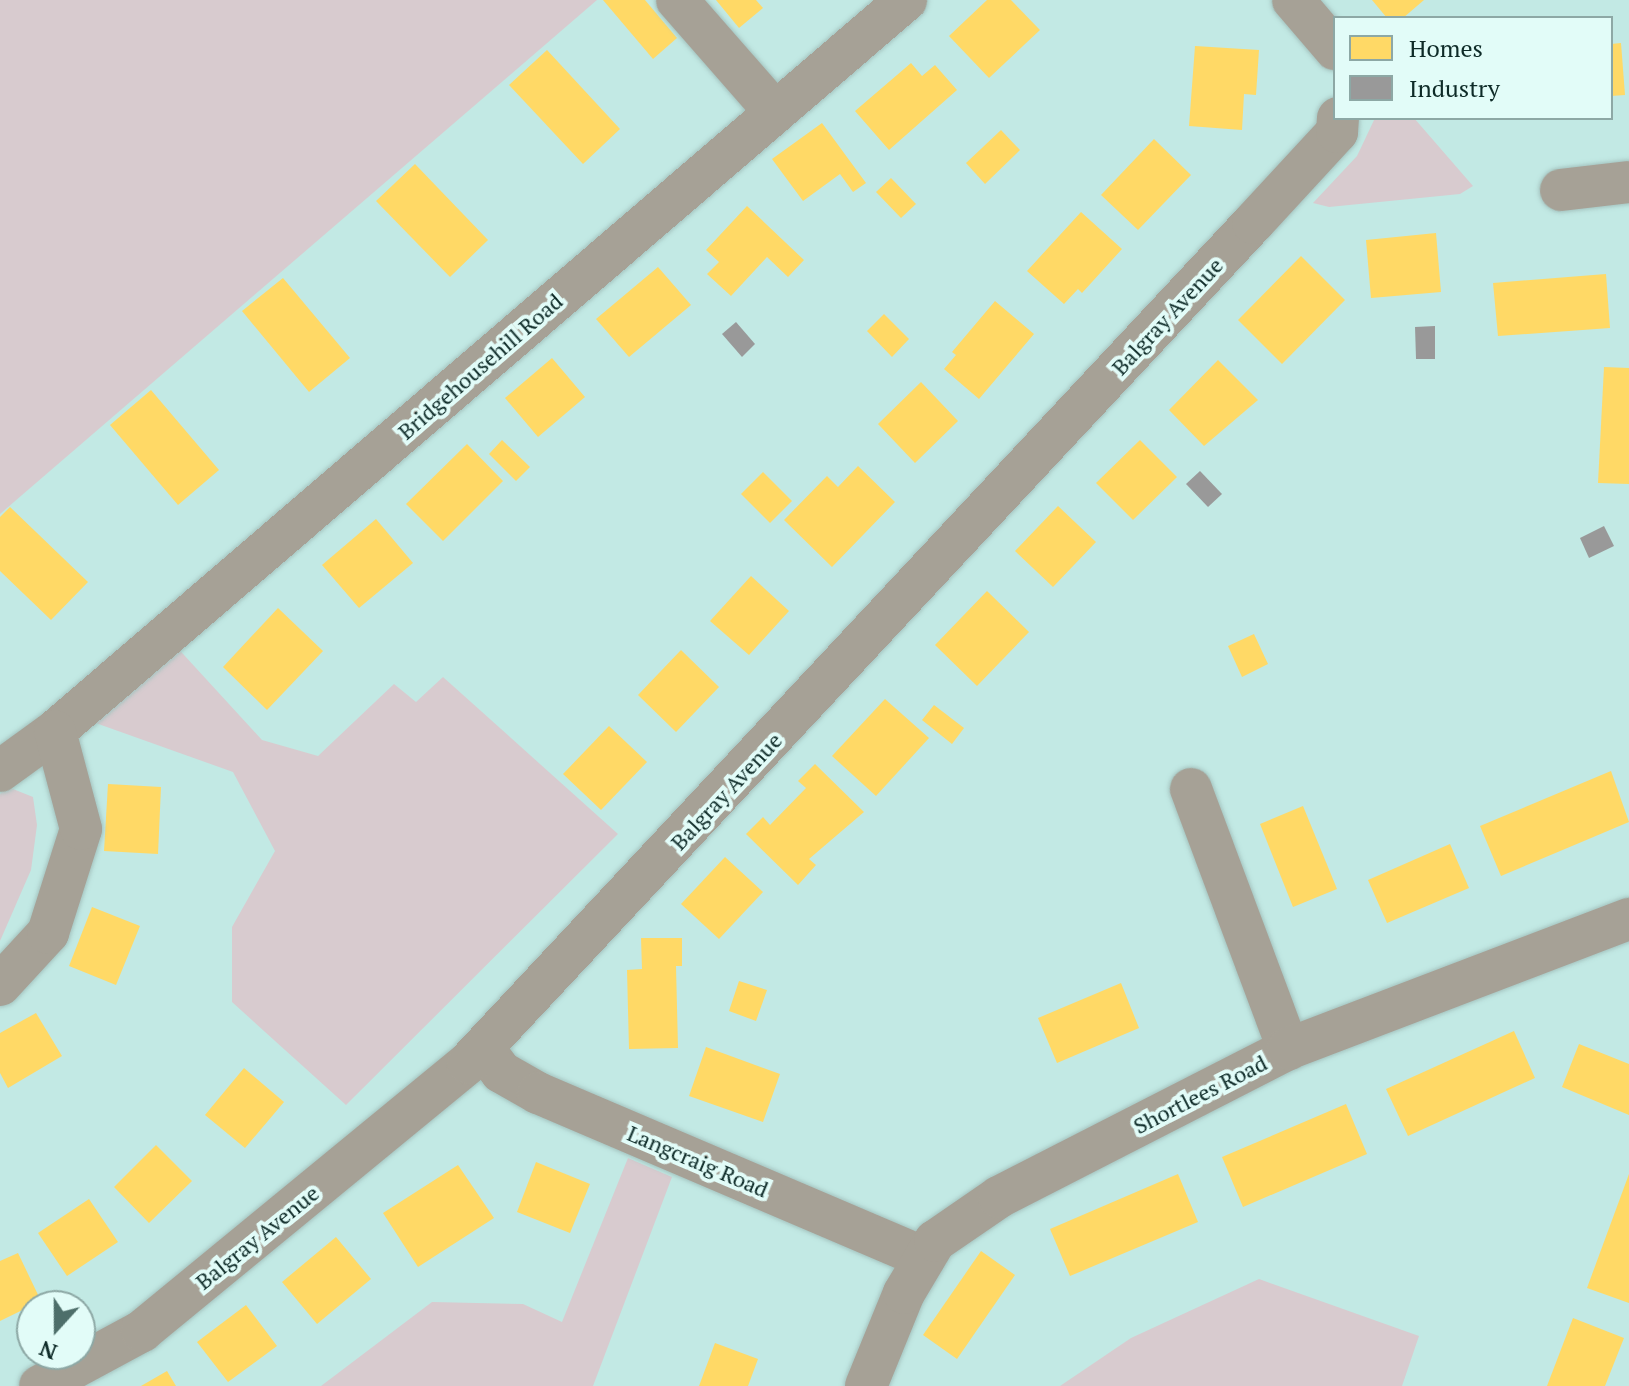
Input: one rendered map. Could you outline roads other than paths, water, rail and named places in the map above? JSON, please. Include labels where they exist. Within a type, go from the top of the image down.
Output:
[{"type":"street","points":[[677,0],[775,112]]},
{"type":"street","name":"Bridgehousehill Road","points":[[0,771],[55,731],[906,0]]},
{"type":"street","points":[[1293,0],[1333,47]]},
{"type":"street","name":"Balgray Avenue","points":[[40,1386],[142,1331],[483,1048],[1337,132],[1338,120]]},
{"type":"street","points":[[1561,190],[1629,182]]},
{"type":"street","points":[[0,985],[48,933],[81,829],[55,731]]},
{"type":"street","points":[[1191,789],[1288,1049]]},
{"type":"street","name":"Shortlees Road","points":[[866,1386],[904,1293],[935,1241],[999,1197],[1288,1049],[1629,919]]},
{"type":"street","name":"Langcraig Road","points":[[483,1048],[501,1072],[538,1093],[924,1258]]}]
